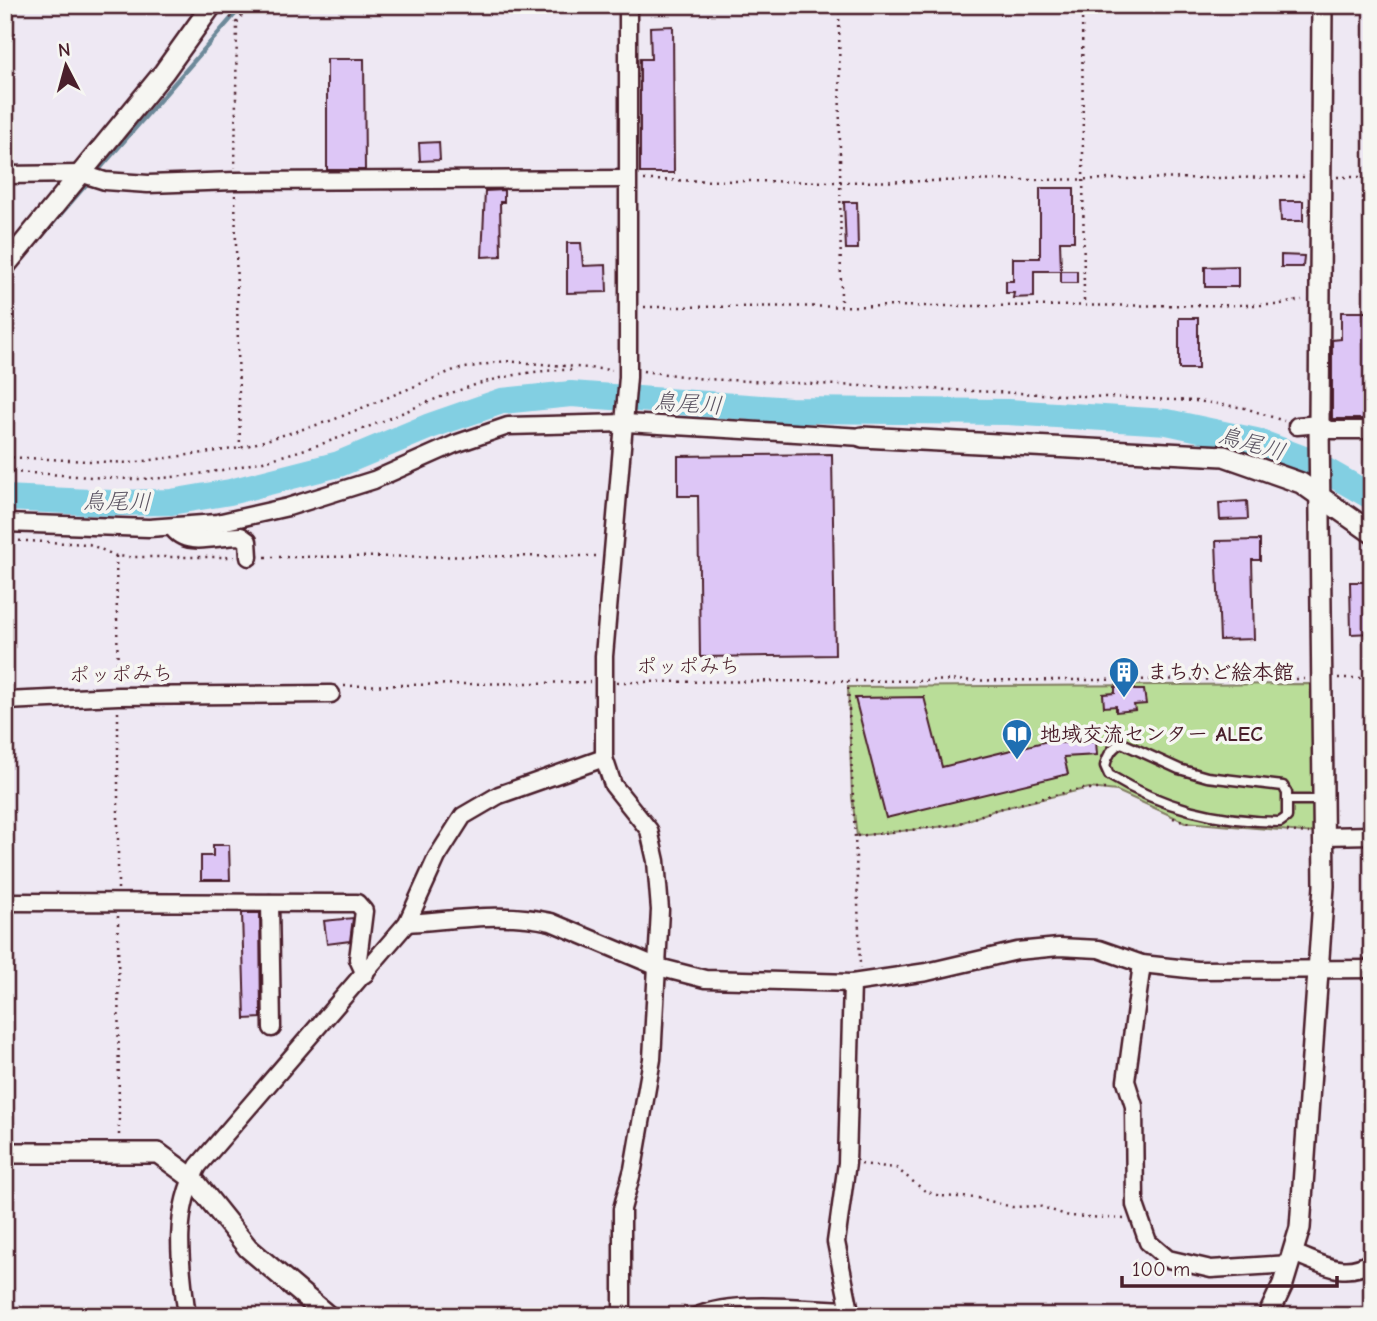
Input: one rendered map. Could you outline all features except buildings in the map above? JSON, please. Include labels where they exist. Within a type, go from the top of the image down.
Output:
[{"type":"street","points":[[5,266],[83,174],[215,5]]},
{"type":"street","points":[[622,1316],[622,1209],[633,1169],[652,1059],[660,910],[656,861],[649,830],[613,785],[604,758],[604,682],[628,374],[628,5]]},
{"type":"street","points":[[1272,1311],[1291,1259],[1304,1200],[1325,835],[1319,430],[1322,5]]},
{"type":"street","points":[[5,176],[83,174],[105,181],[148,184],[627,179]]},
{"type":"street","points":[[5,523],[172,527],[217,523],[300,503],[374,480],[455,444],[508,426],[626,420],[862,437],[1210,453],[1321,489],[1372,533]]},
{"type":"street","points":[[1297,426],[1319,430],[1372,429]]},
{"type":"street","points":[[172,527],[176,534],[188,539],[241,536],[248,541],[248,557]]},
{"type":"street","points":[[5,701],[335,690]]},
{"type":"street","points":[[187,1316],[178,1234],[192,1178],[210,1151],[407,923],[437,856],[463,816],[499,794],[604,758]]},
{"type":"street","points":[[1325,835],[1372,835]]},
{"type":"street","points":[[5,902],[362,905],[364,918],[358,959],[365,974]]},
{"type":"street","points":[[270,903],[272,1028]]},
{"type":"street","points":[[407,923],[480,917],[534,918],[551,922],[658,967],[705,979],[856,983],[927,972],[1017,951],[1059,947],[1099,949],[1142,964],[1247,972],[1319,968],[1372,969]]},
{"type":"street","points":[[1142,964],[1126,1081],[1134,1106],[1135,1205],[1148,1242],[1168,1259],[1211,1269],[1291,1259],[1345,1271],[1362,1268],[1372,1261]]},
{"type":"street","points":[[850,1311],[836,1242],[847,1163],[856,983]]},
{"type":"street","points":[[5,1153],[158,1153],[192,1178],[248,1248],[328,1316]]},
{"type":"lane","points":[[1122,743],[1167,764],[1207,777],[1281,785],[1286,787],[1288,800],[1287,817],[1280,822],[1211,817],[1178,808],[1131,788],[1109,775],[1106,761],[1115,746],[1122,743]]},
{"type":"lane","points":[[1288,800],[1325,800]]},
{"type":"lane","points":[[688,1316],[707,1308],[740,1304],[850,1311]]},
{"type":"lane","points":[[576,1316],[595,1316]]},
{"type":"path","points":[[215,5],[237,23]]},
{"type":"path","points":[[240,448],[235,181],[237,23],[243,14],[257,5]]},
{"type":"path","points":[[839,5],[841,304]]},
{"type":"path","points":[[1082,5],[1084,304]]},
{"type":"path","points":[[627,179],[839,182],[1372,177]]},
{"type":"path","points":[[628,307],[841,304],[1275,305],[1298,300],[1319,300]]},
{"type":"path","points":[[5,457],[130,463],[240,448],[333,420],[454,370],[505,361],[705,379],[1196,401],[1245,408],[1297,426]]},
{"type":"path","points":[[5,472],[134,479],[203,472],[330,442],[470,384],[551,370],[586,370]]},
{"type":"path","points":[[5,540],[89,544],[116,556],[615,556]]},
{"type":"path","points":[[116,556],[120,1153]]},
{"type":"path","name":"ポッポみち","points":[[335,690],[604,682],[1372,678]]},
{"type":"path","points":[[848,681],[852,797],[857,836],[856,983]]},
{"type":"path","points":[[857,836],[955,825],[995,810],[1079,789],[1116,791]]},
{"type":"path","points":[[1173,818],[1193,824]]},
{"type":"path","points":[[1278,831],[1325,835]]},
{"type":"path","points":[[847,1163],[897,1168],[925,1191],[940,1196],[978,1198],[1012,1207],[1039,1206],[1069,1216],[1140,1220]]},
{"type":"green space","points":[[1314,684],[1315,833],[1185,822],[1117,791],[1089,788],[995,810],[955,825],[857,836],[852,797],[848,687]]},
{"type":"waterway","points":[[96,173],[243,5]]},
{"type":"waterway","points":[[41,237],[90,180]]},
{"type":"waterway","name":"鳥尾川","points":[[5,498],[111,503],[171,502],[230,492],[339,464],[430,426],[502,401],[571,394],[790,410],[1008,412],[1167,422],[1256,441],[1309,461],[1372,497]]},
{"type":"place","name":"まちかど絵本館","points":[[1124,699]]},
{"type":"place","name":"地域交流センター ALEC","points":[[1017,761]]}]
